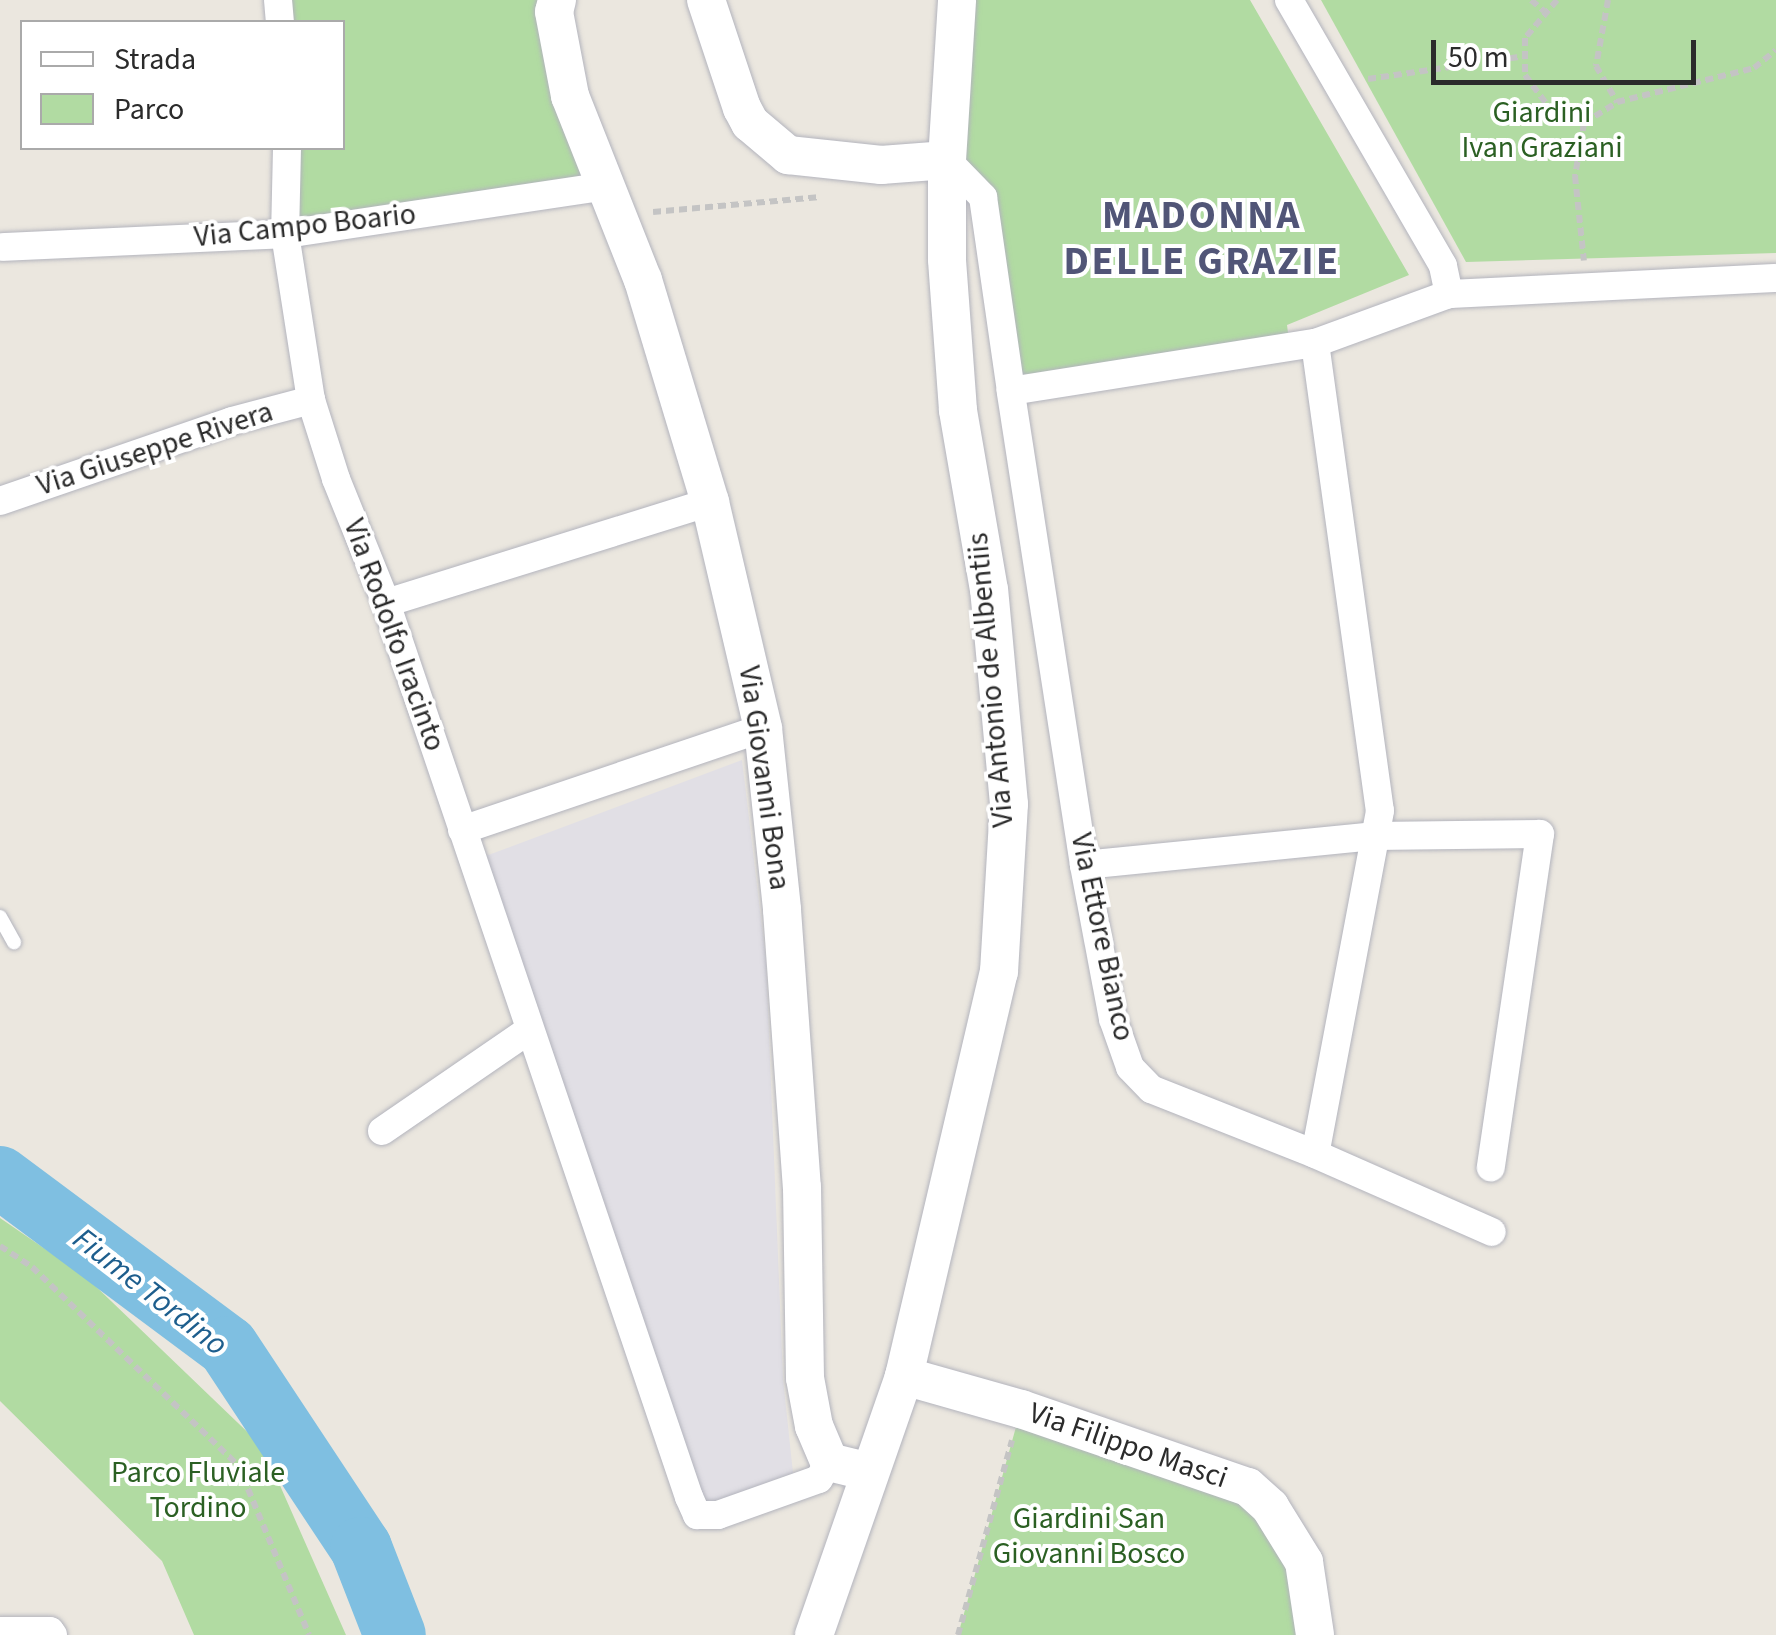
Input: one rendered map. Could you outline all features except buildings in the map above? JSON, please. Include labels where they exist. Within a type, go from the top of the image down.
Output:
[{"type":"main road","name":"Via Giovanni Bona","points":[[556,0],[554,12],[570,96],[643,280],[710,502],[763,728],[800,1168],[804,1378],[814,1426],[830,1462]]},
{"type":"main road","points":[[706,0],[742,108],[750,123],[788,155],[881,165],[948,160]]},
{"type":"main road","name":"Via Antonio de Albentiis","points":[[814,1635],[904,1376],[999,972],[1009,804],[988,590],[958,410],[948,259],[948,160],[957,0]]},
{"type":"main road","name":"Via Filippo Masci","points":[[904,1376],[1020,1410],[1248,1487],[1270,1507],[1304,1562],[1315,1635]]},
{"type":"main road","points":[[830,1462],[870,1472]]},
{"type":"street","points":[[1289,0],[1443,266],[1449,294]]},
{"type":"street","name":"Via Rodolfo Iracinto","points":[[287,150],[285,234],[310,400],[336,479],[386,603],[697,1515],[718,1515],[820,1479],[830,1462]]},
{"type":"street","name":"Via Ettore Bianco","points":[[948,160],[983,197],[1084,865],[1114,1018],[1130,1067],[1151,1089],[1315,1154],[1492,1232]]},
{"type":"street","name":"Via Campo Boario","points":[[2,247],[285,234],[611,201]]},
{"type":"street","points":[[1011,391],[1315,343],[1449,294],[1776,278]]},
{"type":"street","points":[[1315,343],[1380,811],[1315,1154]]},
{"type":"street","name":"Via Giuseppe Rivera","points":[[0,501],[232,421],[310,400]]},
{"type":"street","points":[[386,603],[710,502]]},
{"type":"street","points":[[462,830],[763,728]]},
{"type":"street","points":[[1084,865],[1374,836],[1540,834],[1491,1167]]},
{"type":"street","points":[[382,1131],[530,1030]]},
{"type":"street","points":[[0,1631],[50,1630],[54,1635]]},
{"type":"lane","points":[[0,917],[14,942]]},
{"type":"path","points":[[1531,0],[1544,11]]},
{"type":"path","points":[[1557,0],[1524,38],[1525,75],[1551,110],[1584,124]]},
{"type":"path","points":[[1608,0],[1596,66],[1617,102]]},
{"type":"path","points":[[1586,288],[1576,176],[1584,124],[1617,102],[1754,68],[1776,50]]},
{"type":"path","points":[[1339,84],[1525,56]]},
{"type":"path","points":[[611,201],[832,196]]},
{"type":"path","points":[[0,1246],[32,1267],[238,1465],[308,1635]]},
{"type":"path","points":[[958,1635],[1020,1410]]},
{"type":"shaded area","points":[[742,760],[766,961],[783,1379],[793,1473],[706,1505],[483,857]]},
{"type":"green space","points":[[278,0],[552,0],[605,186],[285,234],[287,150],[345,150],[345,20],[280,20]]},
{"type":"green space","points":[[957,0],[1250,0],[1409,275],[1287,325],[1290,348],[1011,391],[983,197],[947,160]]},
{"type":"green space","name":"Giardini Ivan Graziani","points":[[1321,0],[1776,0],[1776,253],[1466,262]]},
{"type":"green space","name":"Parco Fluviale Tordino","points":[[0,1218],[86,1277],[263,1447],[346,1635],[194,1635],[162,1561],[0,1401]]},
{"type":"green space","name":"Giardini San Giovanni Bosco","points":[[1021,1409],[1270,1507],[1315,1635],[958,1635]]},
{"type":"waterway","name":"Fiume Tordino","points":[[0,1177],[228,1347],[361,1548],[395,1635]]},
{"type":"district","name":"MADONNA DELLE GRAZIE","points":[[1202,239]]}]
